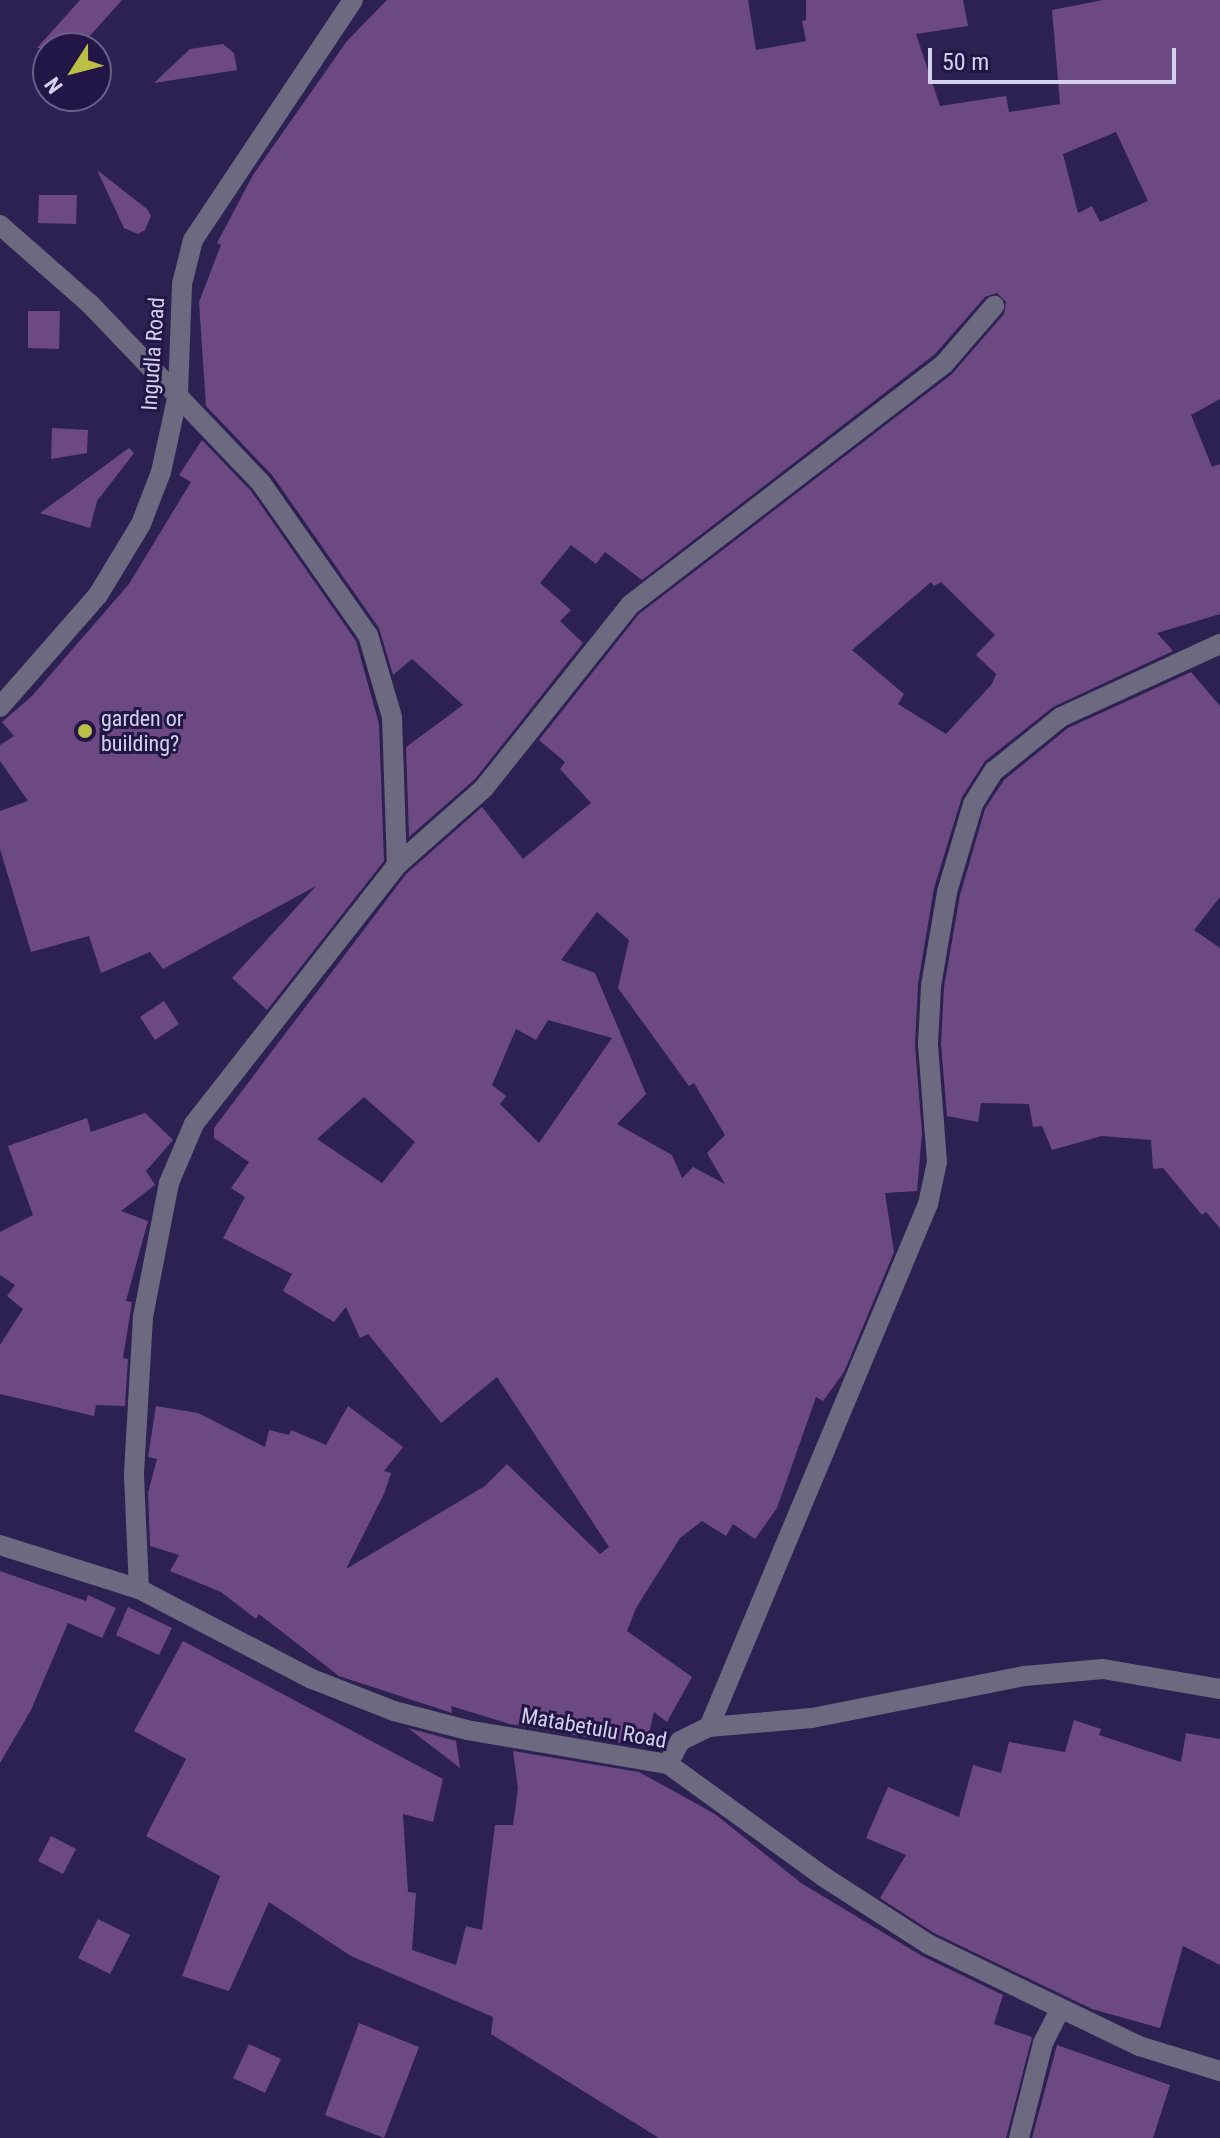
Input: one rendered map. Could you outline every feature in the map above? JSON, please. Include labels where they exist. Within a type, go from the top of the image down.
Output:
[{"type":"street","name":"Ingudla Road","points":[[0,707],[119,566],[156,485],[178,394],[182,284],[193,240],[353,0]]},
{"type":"street","points":[[0,225],[90,304],[261,483],[368,635],[392,717],[397,865]]},
{"type":"street","points":[[139,1589],[134,1475],[143,1317],[169,1183],[194,1124],[397,865],[484,788],[630,605],[944,364],[994,306]]},
{"type":"street","points":[[709,1727],[928,1204],[937,1162],[928,1044],[931,986],[947,892],[973,804],[994,771],[1061,717],[1220,644]]},
{"type":"street","name":"Matabetulu Road","points":[[0,1545],[139,1589],[312,1679],[394,1711],[467,1730],[668,1764],[880,1915],[1059,2011],[1139,2046],[1220,2071]]},
{"type":"street","points":[[668,1764],[680,1741],[709,1727],[812,1718],[1063,1671],[1103,1669],[1220,1689]]},
{"type":"street","points":[[1019,2138],[1043,2043],[1059,2011]]},
{"type":"building","points":[[80,0],[122,0],[93,32],[51,32]]},
{"type":"building","points":[[387,0],[748,0],[756,50],[806,41],[802,21],[806,20],[806,0],[963,0],[968,26],[916,34],[940,106],[1006,96],[1009,112],[1060,104],[1052,10],[1103,0],[1220,0],[1220,399],[1191,415],[1212,467],[1220,464],[1220,614],[1157,633],[1173,651],[1053,707],[985,761],[962,797],[934,888],[918,984],[915,1045],[922,1133],[917,1191],[885,1193],[894,1252],[844,1372],[823,1401],[816,1397],[777,1508],[755,1539],[733,1524],[726,1536],[702,1521],[680,1538],[636,1608],[627,1631],[692,1677],[667,1722],[654,1712],[646,1747],[510,1724],[451,1706],[452,1713],[339,1676],[259,1614],[256,1619],[221,1592],[170,1571],[179,1555],[150,1546],[148,1493],[157,1459],[148,1457],[156,1406],[198,1413],[265,1447],[269,1430],[289,1435],[291,1430],[326,1445],[348,1406],[403,1447],[384,1471],[391,1473],[384,1494],[346,1569],[485,1486],[507,1464],[600,1554],[609,1547],[497,1377],[441,1423],[368,1334],[360,1338],[346,1307],[334,1322],[283,1291],[292,1274],[223,1238],[245,1197],[231,1188],[249,1162],[214,1138],[214,1128],[406,874],[482,807],[523,859],[591,803],[560,769],[565,762],[539,740],[639,614],[952,374],[1004,314],[1006,302],[997,293],[985,297],[935,354],[642,580],[605,552],[596,564],[571,545],[540,583],[571,610],[560,621],[583,643],[475,779],[409,837],[406,747],[463,705],[412,659],[393,675],[379,628],[272,475],[206,406],[199,302],[221,245],[217,243],[253,175],[347,41]],"holes":[[[1116,132],[1148,201],[1100,222],[1092,206],[1078,213],[1063,154]],[[931,582],[934,586],[941,582],[995,635],[976,655],[996,674],[992,684],[946,734],[898,704],[904,694],[852,650]],[[597,912],[629,940],[618,988],[689,1086],[694,1083],[725,1135],[707,1153],[725,1184],[693,1167],[682,1178],[672,1155],[617,1124],[646,1094],[595,973],[561,960]],[[548,1020],[612,1038],[539,1143],[500,1104],[506,1096],[492,1085],[516,1029],[536,1040]],[[364,1097],[415,1142],[382,1183],[317,1139]]]},
{"type":"building","points":[[223,44],[234,53],[237,70],[154,83],[190,49]]},
{"type":"building","points":[[97,170],[147,209],[151,216],[145,230],[138,234],[124,228]]},
{"type":"building","points":[[39,195],[77,195],[76,224],[38,223]]},
{"type":"building","points":[[28,311],[60,311],[59,349],[28,348]]},
{"type":"building","points":[[52,428],[88,430],[87,453],[51,459]]},
{"type":"building","points":[[202,440],[251,491],[356,641],[379,724],[384,861],[267,1010],[232,978],[316,886],[163,969],[150,952],[101,973],[89,936],[31,952],[0,849],[0,811],[28,801],[0,761],[0,745],[14,736],[2,722],[32,696],[129,584],[191,482],[179,475]]},
{"type":"building","points":[[129,448],[134,453],[97,501],[90,528],[40,513]]},
{"type":"building","points":[[1191,672],[1220,706],[1220,897],[1194,930],[1220,948],[1220,1228],[1206,1212],[1202,1215],[1163,1168],[1153,1169],[1151,1140],[1102,1136],[1052,1150],[1042,1126],[1033,1127],[1029,1104],[981,1103],[978,1122],[947,1116],[941,1044],[944,987],[960,895],[985,809],[1004,780],[1068,728]]},
{"type":"building","points":[[164,1001],[179,1024],[155,1040],[140,1017]]},
{"type":"building","points":[[145,1113],[173,1140],[146,1171],[155,1185],[121,1211],[148,1221],[126,1301],[132,1302],[123,1358],[128,1359],[125,1406],[96,1405],[94,1416],[0,1394],[0,1345],[23,1309],[7,1296],[15,1285],[0,1275],[0,1232],[33,1215],[8,1146],[87,1118],[91,1132]]},
{"type":"building","points":[[0,1571],[86,1601],[88,1595],[116,1608],[102,1638],[68,1623],[31,1710],[0,1763]]},
{"type":"building","points":[[128,1607],[172,1628],[159,1655],[116,1635]]},
{"type":"building","points":[[183,1641],[443,1779],[433,1822],[403,1814],[408,1892],[416,1893],[412,1950],[456,1965],[466,1926],[482,1930],[495,1825],[513,1825],[518,1789],[513,1751],[639,1772],[715,1814],[801,1883],[922,1956],[1003,1995],[994,2024],[1032,2037],[1006,2138],[659,2138],[491,2034],[493,2017],[351,1956],[269,1902],[229,1991],[182,1976],[220,1876],[146,1836],[186,1759],[134,1731]]},
{"type":"building","points":[[1074,1720],[1101,1729],[1099,1735],[1181,1762],[1186,1733],[1220,1739],[1220,1965],[1183,1946],[1160,2028],[1092,2009],[934,1933],[880,1898],[906,1855],[866,1838],[888,1787],[959,1817],[973,1765],[1001,1773],[1009,1742],[1065,1752]]},
{"type":"building","points":[[408,1728],[456,1741],[460,1768]]},
{"type":"building","points":[[51,1836],[76,1849],[63,1874],[38,1861]]},
{"type":"building","points":[[98,1919],[130,1935],[110,1974],[78,1958]]},
{"type":"building","points":[[359,2023],[419,2047],[384,2138],[325,2115]]},
{"type":"building","points":[[249,2044],[281,2059],[265,2093],[233,2078]]},
{"type":"building","points":[[1057,2045],[1170,2085],[1153,2138],[1032,2138]]},
{"type":"place","name":"garden or building?","points":[[85,731]]}]
